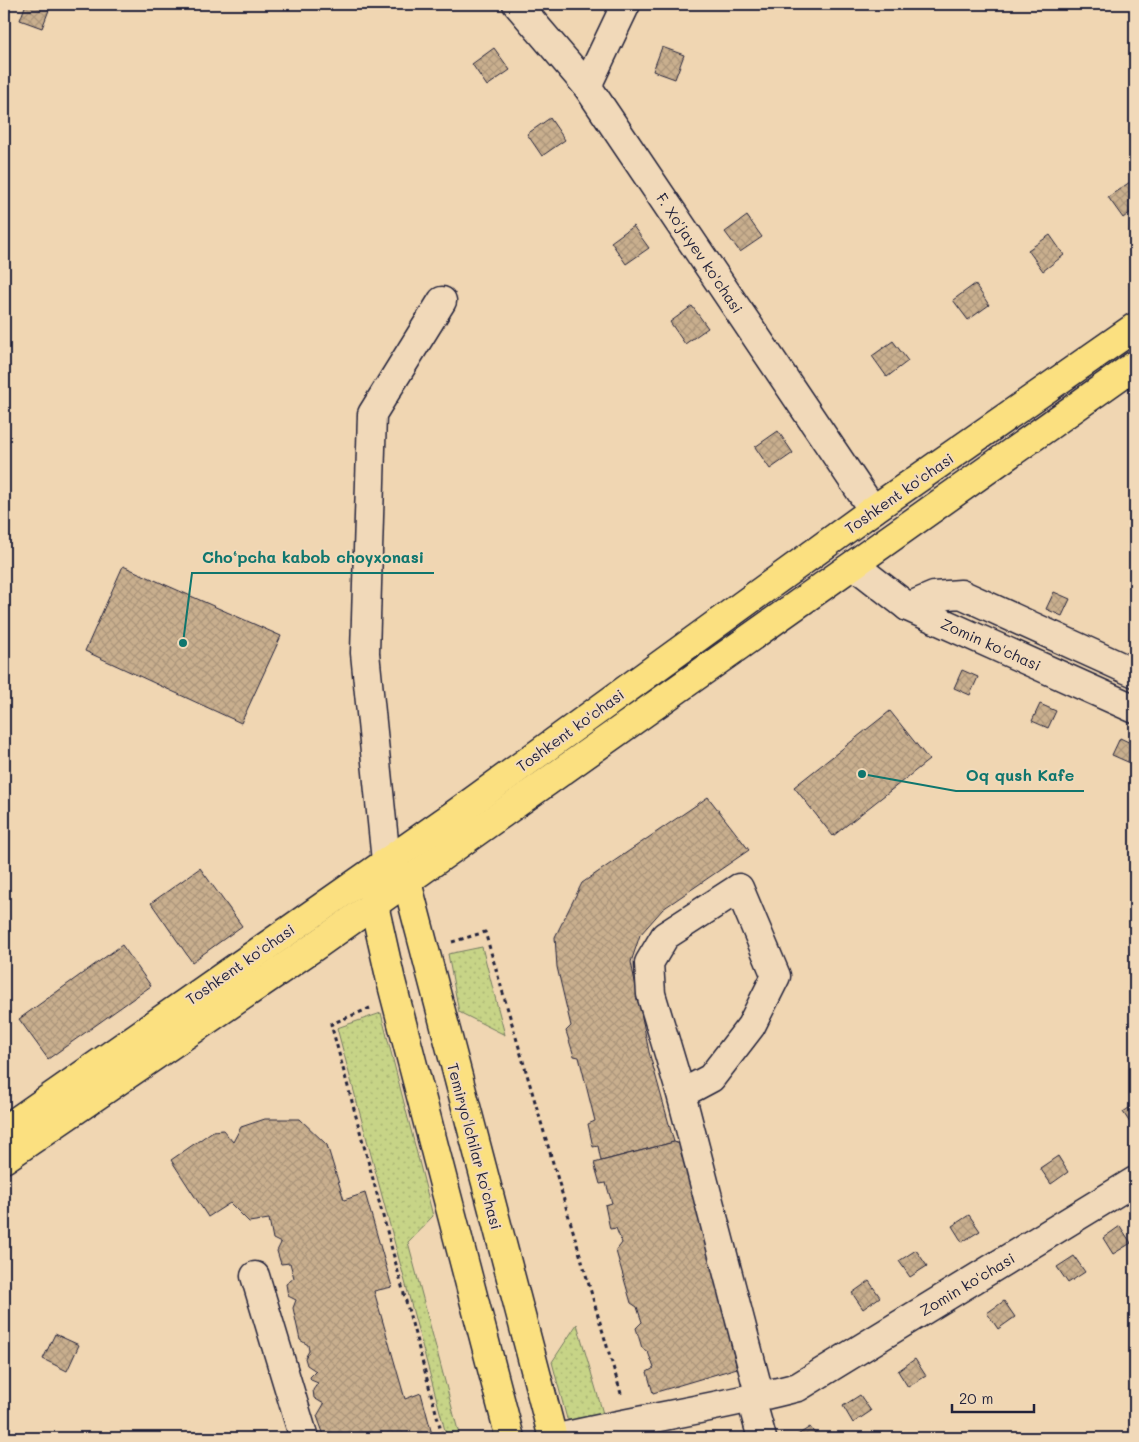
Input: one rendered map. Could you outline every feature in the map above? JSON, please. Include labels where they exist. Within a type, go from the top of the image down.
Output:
[{"type":"main road","name":"Toshkent ko'chasi","points":[[4,1130],[347,889],[383,868],[412,843],[873,510],[1135,327]]},
{"type":"main road","name":"Toshkent ko'chasi","points":[[4,1159],[407,882],[1135,365]]},
{"type":"main road","points":[[407,882],[395,872],[383,868],[375,884],[374,905],[390,981],[510,1438]]},
{"type":"main road","name":"Temiryo'lchilar ko'chasi","points":[[407,882],[553,1438]]},
{"type":"street","name":"F. Xo'jayev ko'chasi","points":[[517,4],[587,86],[873,510]]},
{"type":"street","points":[[587,86],[626,4]]},
{"type":"street","points":[[383,868],[365,653],[372,414],[442,301]]},
{"type":"street","name":"Zomin ko'chasi","points":[[854,565],[908,607],[1135,709]]},
{"type":"street","points":[[908,607],[934,596],[961,594],[1135,672]]},
{"type":"street","points":[[681,1094],[711,1078],[751,1026],[776,976],[739,888],[665,936],[649,963],[651,994],[681,1094],[755,1398],[762,1438]]},
{"type":"street","name":"Zomin ko'chasi","points":[[558,1438],[630,1421],[755,1398],[798,1387],[1135,1181]]},
{"type":"street","points":[[255,1276],[304,1438]]},
{"type":"path","points":[[425,950],[485,932],[630,1421]]},
{"type":"path","points":[[372,1008],[331,1024],[443,1438]]},
{"type":"green space","points":[[482,947],[505,1035],[459,1012],[448,954]]},
{"type":"green space","points":[[381,1013],[433,1216],[408,1242],[460,1438],[447,1438],[337,1028]]},
{"type":"green space","points":[[577,1324],[604,1417],[580,1424],[567,1419],[552,1362]]},
{"type":"building","points":[[26,4],[51,5],[42,28],[20,20]]},
{"type":"building","points":[[662,47],[684,55],[675,79],[653,71]]},
{"type":"building","points":[[494,48],[510,70],[487,86],[472,64]]},
{"type":"building","points":[[550,118],[565,140],[542,156],[527,134]]},
{"type":"building","points":[[1130,182],[1135,189],[1135,209],[1123,218],[1108,197]]},
{"type":"building","points":[[747,216],[762,237],[740,252],[725,232]]},
{"type":"building","points":[[633,226],[649,248],[626,264],[611,242]]},
{"type":"building","points":[[1050,235],[1064,255],[1043,271],[1028,250]]},
{"type":"building","points":[[975,284],[989,305],[968,320],[953,300]]},
{"type":"building","points":[[692,306],[708,328],[685,344],[670,322]]},
{"type":"building","points":[[893,341],[908,361],[887,377],[872,356]]},
{"type":"building","points":[[778,431],[793,453],[770,469],[755,447]]},
{"type":"building","points":[[123,566],[281,636],[241,723],[85,651]]},
{"type":"building","points":[[1054,592],[1070,599],[1062,616],[1046,609]]},
{"type":"building","points":[[962,670],[978,677],[970,695],[954,688]]},
{"type":"building","points":[[1040,704],[1056,711],[1048,728],[1032,721]]},
{"type":"building","points":[[890,711],[929,760],[833,836],[794,787]]},
{"type":"building","points":[[1120,738],[1135,745],[1128,762],[1112,755]]},
{"type":"building","points":[[708,797],[749,850],[663,909],[640,935],[631,962],[649,1052],[674,1142],[601,1161],[598,1146],[593,1147],[588,1124],[595,1121],[579,1057],[574,1056],[566,1031],[571,1026],[557,967],[555,937],[582,883]]},
{"type":"building","points":[[200,868],[242,926],[192,962],[151,903]]},
{"type":"building","points":[[122,945],[151,986],[48,1059],[19,1019]]},
{"type":"building","points":[[1135,1104],[1135,1128],[1134,1129],[1123,1112]]},
{"type":"building","points":[[265,1119],[300,1119],[327,1145],[344,1200],[365,1193],[392,1287],[374,1291],[405,1399],[421,1393],[433,1438],[325,1438],[317,1416],[324,1404],[314,1398],[313,1390],[318,1383],[311,1380],[310,1377],[316,1371],[307,1365],[305,1358],[309,1351],[308,1345],[300,1340],[293,1308],[296,1300],[288,1296],[286,1284],[294,1278],[290,1263],[281,1264],[277,1251],[281,1243],[273,1239],[269,1219],[249,1222],[230,1203],[208,1217],[171,1160],[213,1131],[223,1130],[233,1142],[241,1127]]},
{"type":"building","points":[[674,1142],[683,1145],[737,1368],[653,1393],[647,1372],[654,1368],[648,1352],[642,1348],[636,1328],[642,1322],[637,1307],[631,1303],[616,1251],[622,1243],[616,1228],[610,1229],[605,1205],[612,1203],[606,1183],[600,1184],[594,1163]]},
{"type":"building","points":[[1058,1156],[1068,1172],[1051,1184],[1040,1168]]},
{"type":"building","points":[[969,1215],[980,1231],[962,1242],[952,1226]]},
{"type":"building","points":[[1120,1226],[1131,1243],[1113,1254],[1103,1238]]},
{"type":"building","points":[[916,1250],[927,1266],[910,1277],[899,1261]]},
{"type":"building","points":[[1074,1256],[1085,1272],[1068,1283],[1057,1267]]},
{"type":"building","points":[[869,1281],[880,1297],[863,1309],[852,1293]]},
{"type":"building","points":[[1004,1301],[1015,1317],[998,1329],[987,1313]]},
{"type":"building","points":[[55,1334],[79,1345],[67,1371],[43,1359]]},
{"type":"building","points":[[915,1359],[926,1376],[908,1387],[898,1371]]},
{"type":"building","points":[[860,1395],[871,1411],[853,1423],[843,1406]]},
{"type":"building","points":[[810,1427],[818,1438],[793,1438]]},
{"type":"place","name":"Cho‘pcha kabob choyxonasi","points":[[183,643]]},
{"type":"place","name":"Oq qush Kafe","points":[[862,774]]}]
